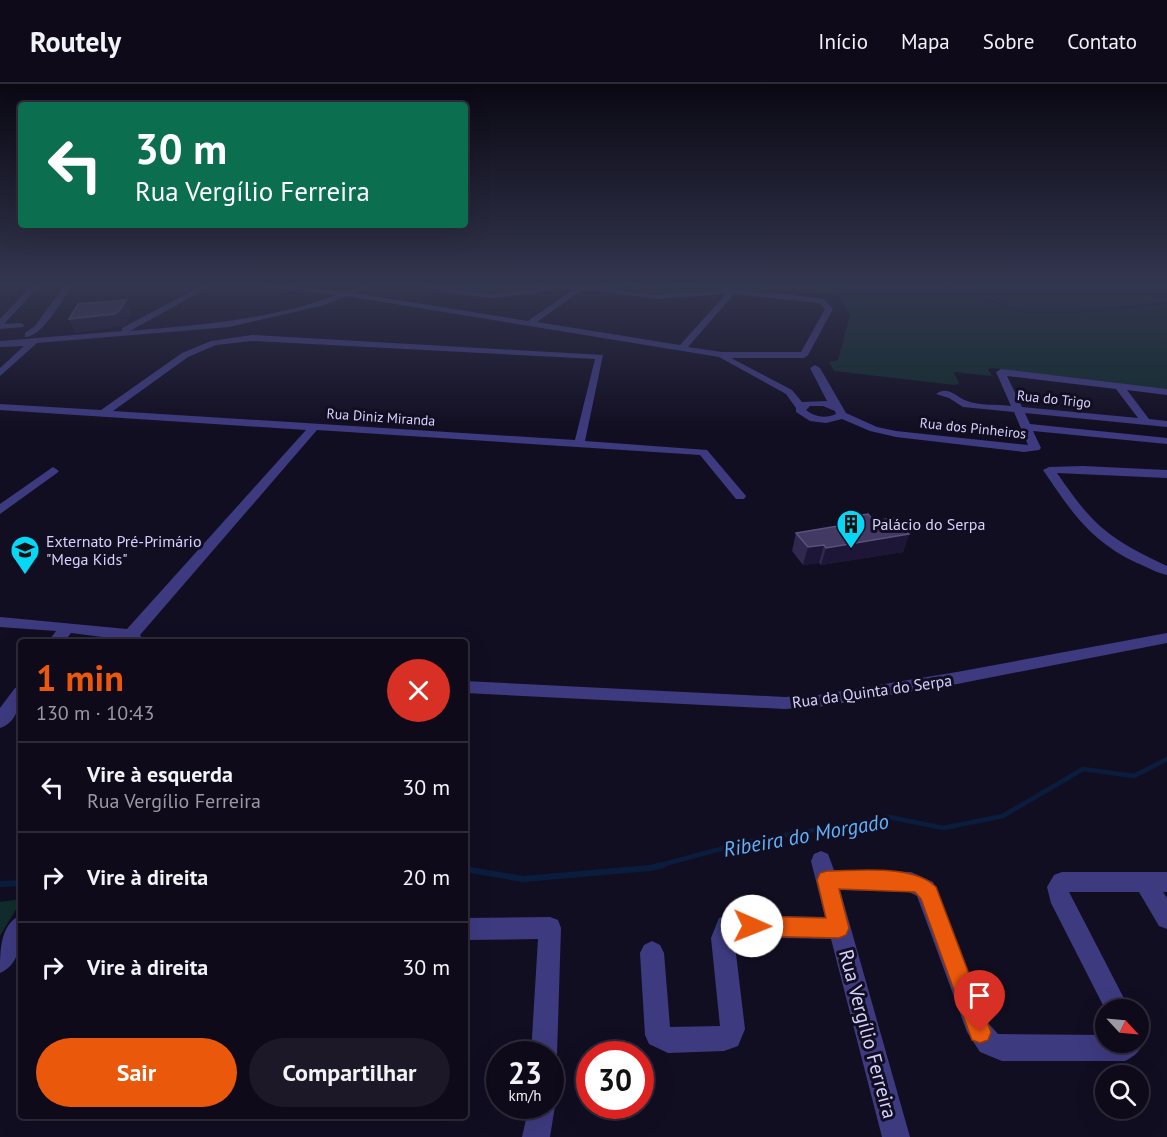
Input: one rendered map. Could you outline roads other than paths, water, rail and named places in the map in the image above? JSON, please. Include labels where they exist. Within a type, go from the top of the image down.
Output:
[{"type":"street","points":[[0,373],[20,355],[36,332]]},
{"type":"street","points":[[0,343],[32,338],[64,338],[132,332]]},
{"type":"street","points":[[581,332],[722,355],[804,355],[816,332]]},
{"type":"street","points":[[682,348],[696,332]]},
{"type":"street","points":[[104,413],[184,354],[214,343],[252,338],[600,357],[579,445]]},
{"type":"street","name":"Rua dos Pinheiros","points":[[722,355],[789,392],[801,407],[802,413],[807,416],[820,420],[834,420],[838,411]]},
{"type":"street","points":[[815,368],[838,411]]},
{"type":"street","name":"Rua dos Pinheiros","points":[[801,407],[818,402],[874,429],[896,434],[1024,450],[1035,448],[1001,372],[1167,392]]},
{"type":"street","points":[[783,374],[789,392]]},
{"type":"street","points":[[1119,386],[1146,422]]},
{"type":"street","name":"Rua do Trigo","points":[[941,394],[952,395],[963,404],[1167,424]]},
{"type":"street","name":"Rua Diniz Miranda","points":[[0,407],[703,452],[740,496]]},
{"type":"street","points":[[1025,427],[1167,441]]},
{"type":"street","points":[[0,622],[67,627],[134,638],[313,428]]},
{"type":"street","points":[[1167,474],[1083,469],[1049,470],[1075,508],[1097,532],[1112,544],[1167,571]]},
{"type":"street","points":[[0,510],[53,471]]},
{"type":"street","points":[[58,639],[67,627]]},
{"type":"street","name":"Rua da Quinta do Serpa","points":[[468,687],[795,703],[957,678],[1167,638]]},
{"type":"street","points":[[1,719],[18,696]]},
{"type":"street","name":"Rua Vergílio Ferreira","points":[[896,1137],[824,870],[911,882],[926,889],[980,1032],[989,1043],[1002,1048],[1095,1048]]},
{"type":"street","points":[[1112,999],[1059,896],[1058,887],[1062,882],[1156,882],[1167,918]]},
{"type":"street","points":[[652,953],[657,1032],[661,1038],[668,1040],[724,1038],[729,1037],[733,1029],[722,938],[727,926],[839,928]]},
{"type":"street","points":[[468,929],[550,928],[545,1041]]},
{"type":"street","points":[[0,961],[18,931]]},
{"type":"street","points":[[536,1137],[539,1119]]},
{"type":"waterway","name":"Ribeira do Morgado","points":[[657,866],[750,841],[889,817],[943,828],[1003,816],[1083,769],[1134,776],[1167,759]]},
{"type":"waterway","name":"Ribeira do Morgado","points":[[468,870],[523,879],[663,865]]},
{"type":"waterway","name":"Ribeira do Morgado","points":[[0,884],[18,883]]},
{"type":"place","name":"Palácio do Serpa","points":[[851,550]]},
{"type":"place","name":"Externato Pré-Primário \"Mega Kids\"","points":[[25,576]]}]
